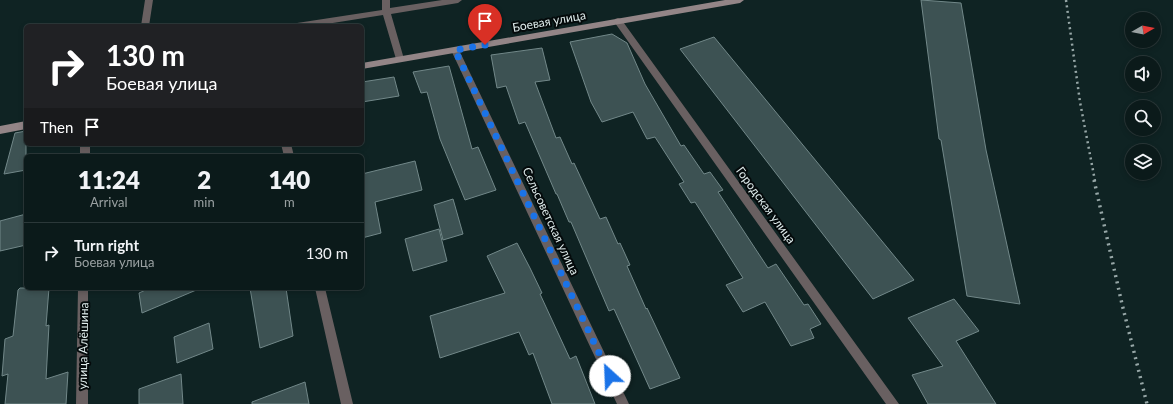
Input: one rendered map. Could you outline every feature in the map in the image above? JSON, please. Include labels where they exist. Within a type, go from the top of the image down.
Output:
[{"type":"main road","name":"Боевая улица","points":[[364,66],[740,0]]},
{"type":"main road","points":[[0,130],[24,125]]},
{"type":"street","points":[[145,24],[149,0]]},
{"type":"street","points":[[386,0],[386,12],[400,59]]},
{"type":"street","points":[[310,24],[458,0]]},
{"type":"street","name":"Городская улица","points":[[618,22],[893,404]]},
{"type":"street","name":"Сельсоветская улица","points":[[455,50],[623,404]]},
{"type":"street","name":"улица Алёшина","points":[[82,404],[84,290]]},
{"type":"street","points":[[320,290],[347,404]]},
{"type":"building","points":[[921,0],[961,3],[986,150],[1020,304],[967,296],[941,140],[939,139]]},
{"type":"building","points":[[612,34],[627,43],[645,84],[681,146],[684,145],[704,174],[710,172],[723,190],[718,192],[768,268],[776,264],[804,305],[808,304],[821,324],[810,329],[814,338],[791,346],[765,302],[743,312],[726,285],[743,278],[695,202],[691,203],[679,184],[684,182],[655,137],[647,139],[633,112],[602,122],[591,102],[570,42]]},
{"type":"building","points":[[714,37],[914,280],[873,299],[680,49]]},
{"type":"building","points":[[542,48],[550,80],[535,82],[556,138],[560,137],[600,219],[606,217],[618,244],[620,243],[630,265],[627,266],[646,309],[647,308],[680,378],[650,389],[614,309],[609,311],[571,222],[569,222],[556,194],[525,122],[519,124],[506,86],[497,88],[491,55]]},
{"type":"building","points":[[449,66],[472,149],[478,147],[496,190],[465,200],[440,139],[427,92],[421,93],[413,72]]},
{"type":"building","points":[[394,77],[399,96],[364,102],[364,82]]},
{"type":"building","points":[[24,131],[24,146],[26,146],[26,154],[24,154],[24,170],[4,174],[15,133]]},
{"type":"building","points":[[415,161],[422,190],[375,202],[381,233],[364,237],[364,174]]},
{"type":"building","points":[[453,199],[463,234],[443,240],[434,205]]},
{"type":"building","points":[[24,215],[24,245],[0,251],[0,221]]},
{"type":"building","points":[[439,229],[447,261],[413,271],[405,239]]},
{"type":"building","points":[[517,243],[542,293],[540,294],[570,359],[576,356],[595,404],[552,404],[533,353],[529,355],[519,332],[440,358],[430,316],[505,293],[487,256]]},
{"type":"building","points":[[20,288],[24,288],[24,290],[49,290],[46,326],[49,325],[46,379],[68,372],[66,404],[5,404],[8,374],[2,376],[5,339],[13,336],[18,290]]},
{"type":"building","points":[[146,290],[196,290],[142,313],[139,293]]},
{"type":"building","points":[[250,290],[286,290],[293,336],[260,348]]},
{"type":"building","points":[[954,299],[979,331],[956,341],[996,404],[928,404],[912,375],[943,366],[908,318]]},
{"type":"building","points":[[209,323],[213,349],[177,363],[174,337]]},
{"type":"building","points":[[181,374],[183,404],[139,404],[139,389]]},
{"type":"building","points":[[305,382],[309,404],[252,404],[252,402]]},
{"type":"railway","points":[[1066,0],[1080,102],[1095,181]]},
{"type":"railway","points":[[1094,180],[1122,304],[1147,404]]},
{"type":"route","points":[[485,45],[455,50],[610,376]]}]
